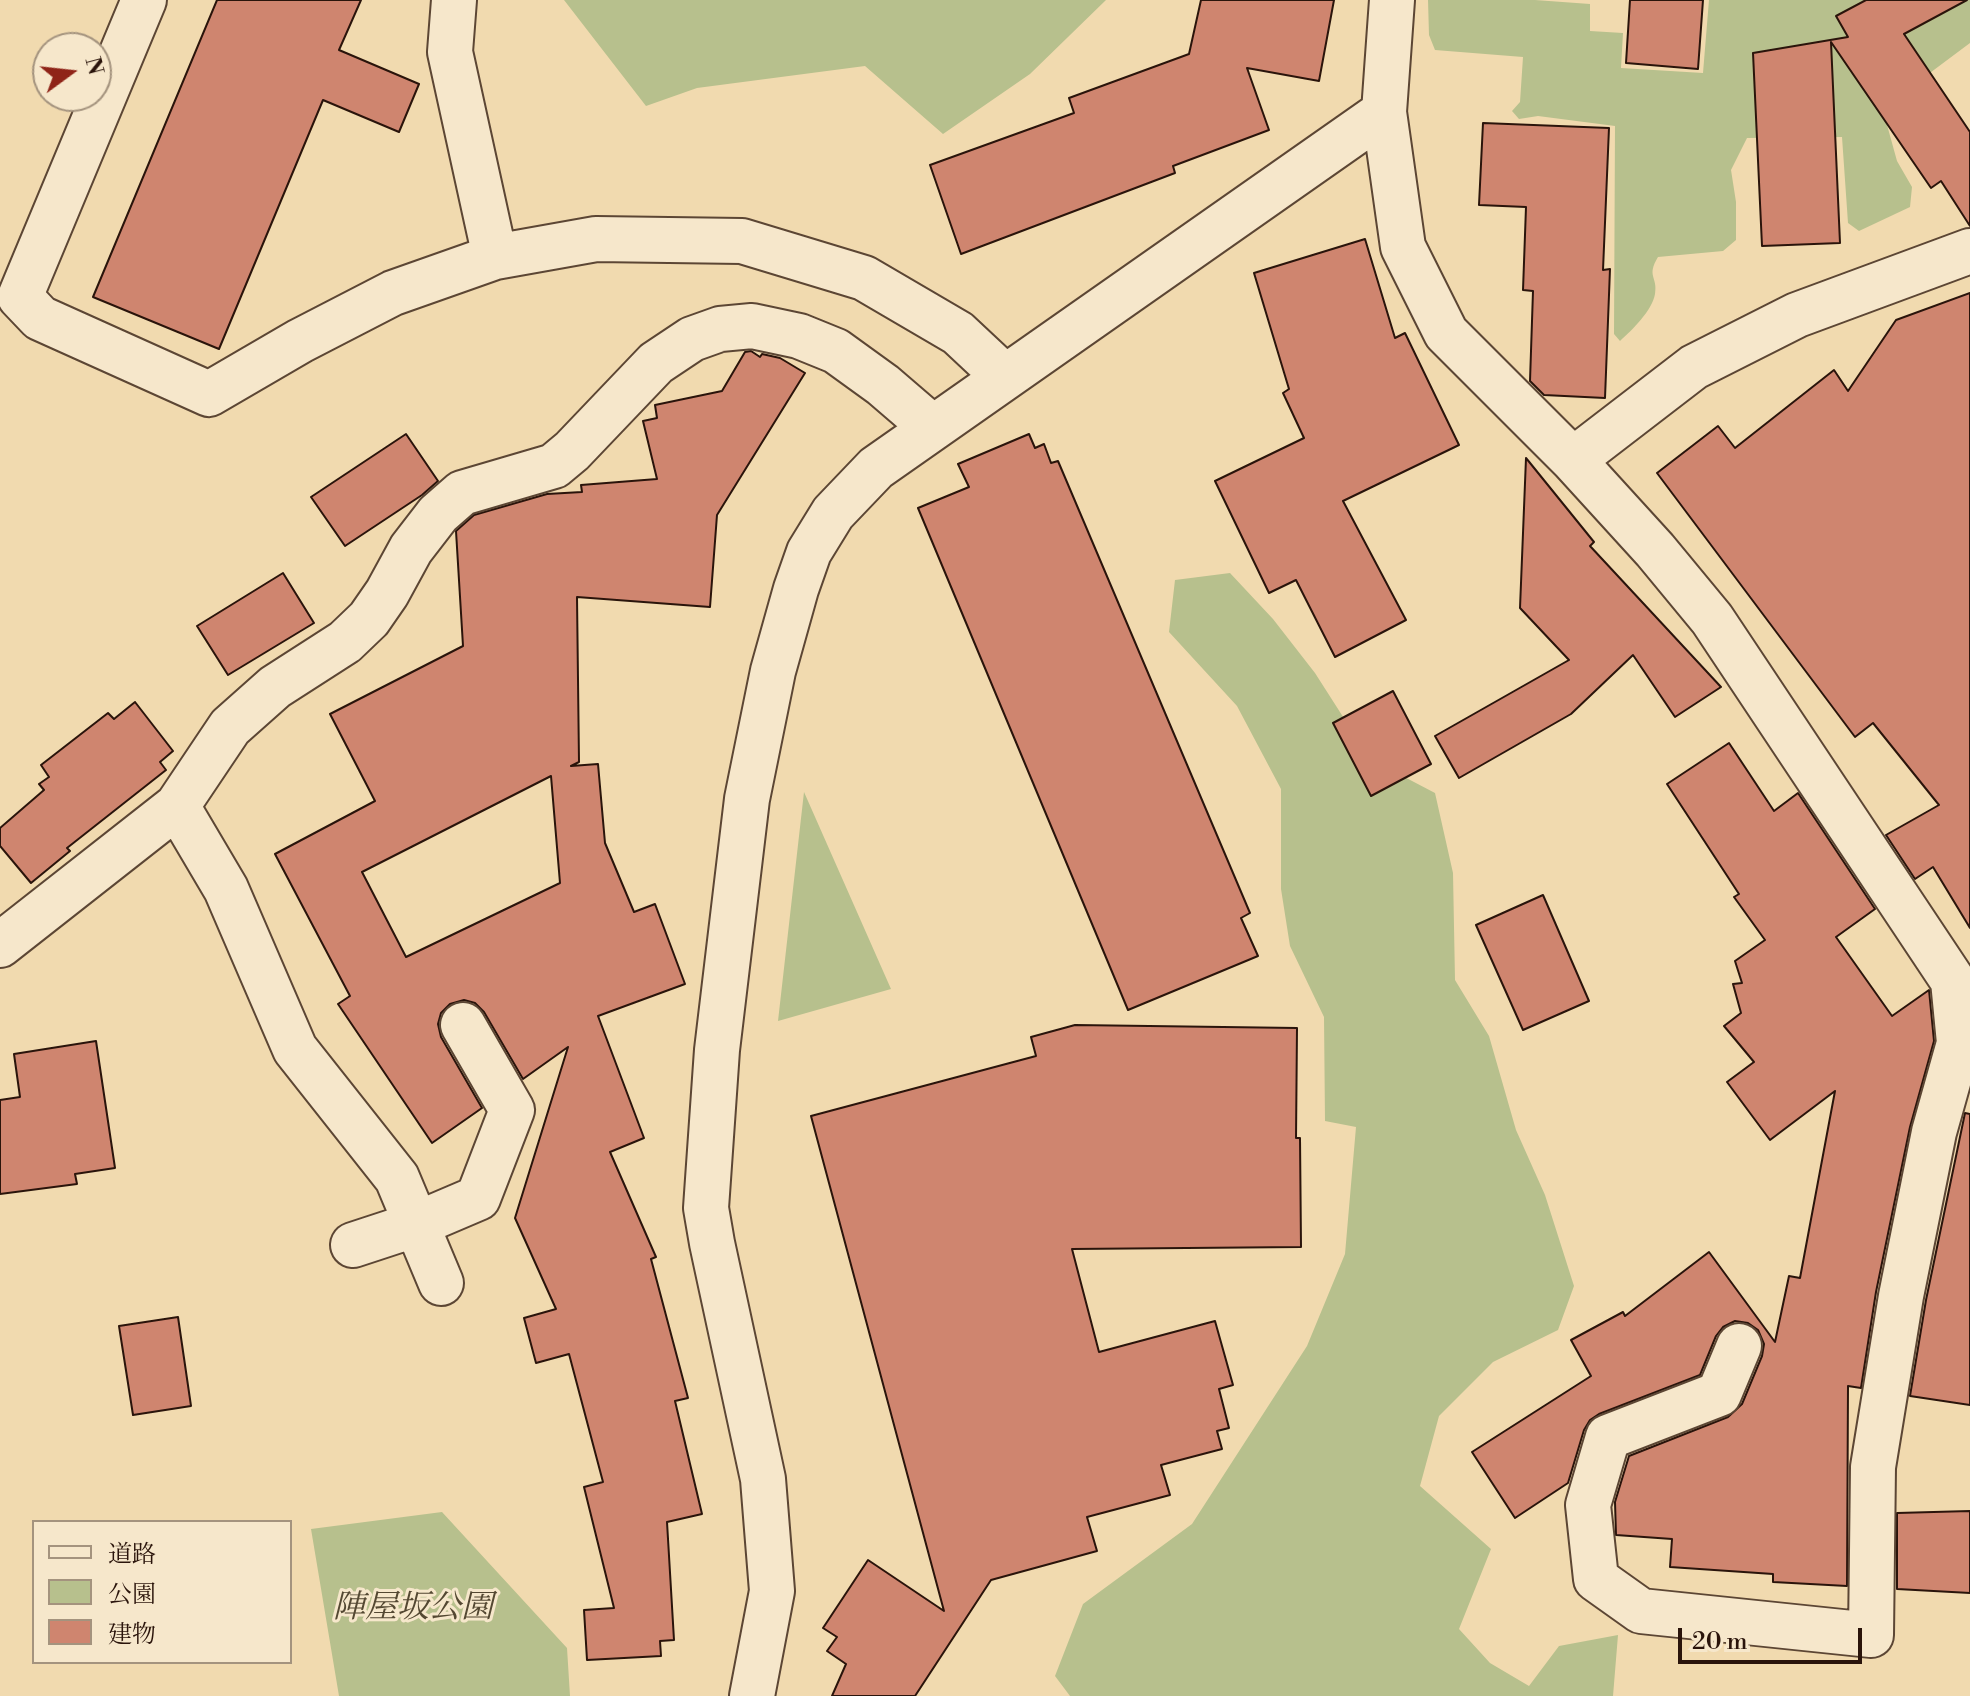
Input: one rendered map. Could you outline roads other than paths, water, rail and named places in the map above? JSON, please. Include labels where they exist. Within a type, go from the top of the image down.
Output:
[{"type":"street","points":[[144,0],[20,297],[40,318],[209,394],[300,341],[393,293],[495,257],[596,239],[742,241],[864,278],[958,333],[1005,377]]},
{"type":"street","points":[[454,0],[450,52],[495,257]]},
{"type":"street","points":[[1392,0],[1384,112],[1403,247],[1446,333],[1573,460],[1655,550],[1712,619],[1953,981],[1959,1043],[1934,1132],[1901,1296],[1873,1467],[1871,1635],[1641,1611],[1596,1579],[1588,1505],[1608,1437],[1719,1394],[1739,1346]]},
{"type":"street","points":[[752,1696],[772,1591],[763,1479],[706,1208],[717,1050],[747,799],[773,671],[809,552],[833,513],[876,468],[1384,112]]},
{"type":"street","points":[[1573,460],[1694,367],[1797,315],[1970,251]]},
{"type":"street","points":[[0,945],[177,806],[230,727],[275,687],[345,642],[369,619],[411,549],[438,514],[462,493],[554,466],[656,363],[692,339],[720,329],[752,326],[799,336],[836,351],[883,385],[933,428]]},
{"type":"street","points":[[177,806],[226,889],[295,1049],[397,1178],[441,1283]]},
{"type":"street","points":[[353,1245],[417,1224],[478,1198],[512,1110],[463,1025]]},
{"type":"park label","name":"陣屋坂公園","points":[[413,1609]]}]
